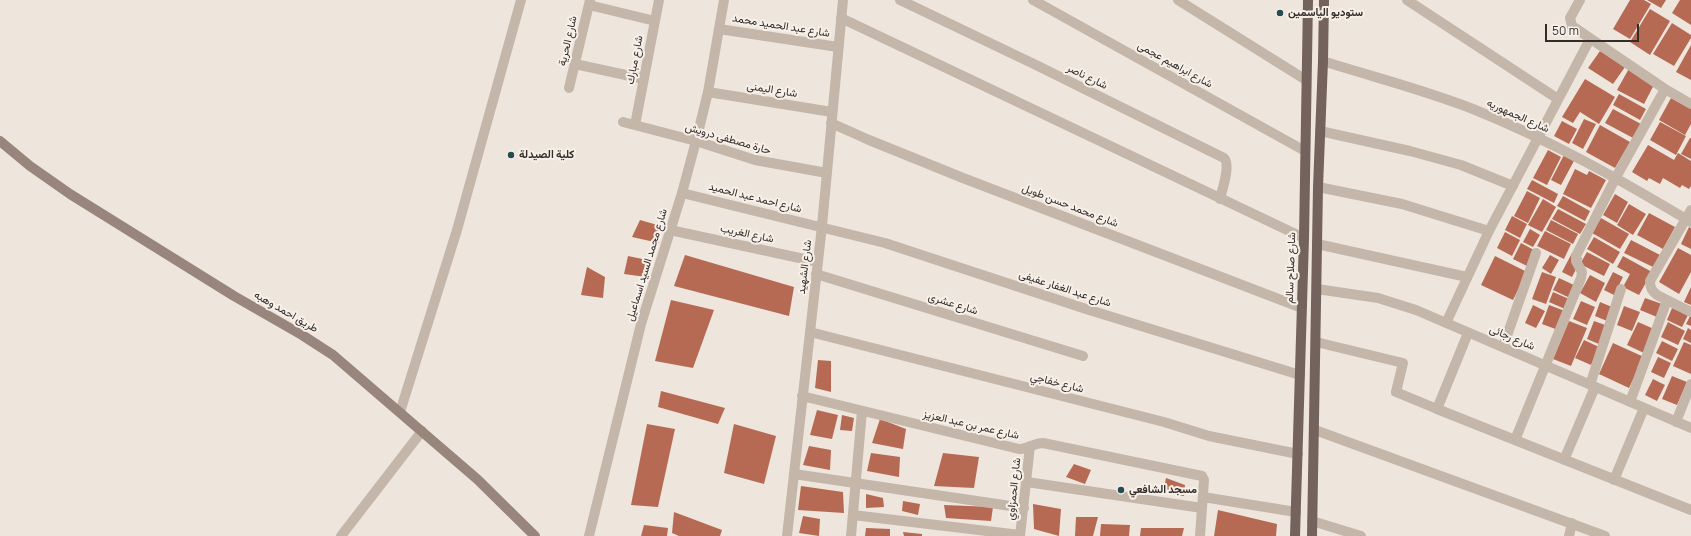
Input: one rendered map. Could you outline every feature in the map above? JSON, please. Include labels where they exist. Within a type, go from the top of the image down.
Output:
[{"type":"main road","name":"شارع صلاح سالم","points":[[1295,536],[1304,238],[1308,0]]},
{"type":"main road","points":[[1312,536],[1318,187],[1324,0]]},
{"type":"street","points":[[400,412],[457,230],[521,0]]},
{"type":"street","name":"شارع مبارك","points":[[635,125],[660,0]]},
{"type":"street","name":"شارع محمد السيد اسماعيل","points":[[589,536],[640,324],[682,192],[696,142],[708,92],[724,0]]},
{"type":"street","name":"شارع الشهيد","points":[[786,536],[822,226],[843,0]]},
{"type":"street","name":"شارع ناصر","points":[[900,0],[1224,158],[1227,161],[1228,167],[1220,199]]},
{"type":"street","name":"شارع ابراهيم عجمى","points":[[1033,0],[1305,151]]},
{"type":"street","points":[[1178,0],[1306,80]]},
{"type":"street","points":[[1407,0],[1558,99]]},
{"type":"street","points":[[1580,0],[1570,18],[1572,26],[1665,89],[1691,104]]},
{"type":"street","points":[[589,2],[655,21]]},
{"type":"street","name":"شارع الحرية","points":[[569,88],[589,2]]},
{"type":"street","points":[[841,18],[1304,238]]},
{"type":"street","name":"شارع عبد الحميد محمد","points":[[719,29],[838,47]]},
{"type":"street","points":[[1446,323],[1489,231],[1590,39]]},
{"type":"street","name":"شارع الجمهوريه","points":[[1323,61],[1466,107],[1538,137],[1572,154],[1688,221]]},
{"type":"street","points":[[574,64],[644,79]]},
{"type":"street","points":[[1514,440],[1581,278],[1582,272],[1576,261],[1576,256],[1615,179],[1665,89]]},
{"type":"street","name":"شارع اليمنى","points":[[708,92],[832,112]]},
{"type":"street","name":"حارة مصطفى درويش","points":[[623,122],[770,163],[827,173]]},
{"type":"street","name":"شارع محمد حسن طويل","points":[[831,123],[963,178],[1302,308]]},
{"type":"street","points":[[1320,131],[1410,151],[1461,165],[1513,186]]},
{"type":"street","name":"طريق احمد وهبه","points":[[0,140],[30,166],[70,194],[234,296],[317,344],[347,367],[477,479],[536,536]]},
{"type":"street","points":[[1318,187],[1402,204],[1489,231]]},
{"type":"street","name":"شارع احمد عبد الحميد","points":[[682,192],[822,226]]},
{"type":"street","points":[[1691,210],[1688,221],[1650,281],[1652,291],[1691,312]]},
{"type":"street","name":"شارع عبد الغفار عفيفى","points":[[822,226],[885,243],[1086,309],[1300,375]]},
{"type":"street","name":"شارع الغريب","points":[[670,230],[818,262]]},
{"type":"street","points":[[1317,244],[1467,277]]},
{"type":"street","points":[[1503,347],[1536,253]]},
{"type":"street","name":"شارع عشرى","points":[[816,274],[1083,356]]},
{"type":"street","points":[[1564,460],[1593,386],[1621,288]]},
{"type":"street","name":"شارع رجائى","points":[[1317,289],[1390,301],[1416,310],[1691,428]]},
{"type":"street","points":[[1630,402],[1667,300]]},
{"type":"street","name":"شارع خفاجي","points":[[810,332],[1164,422],[1209,436],[1298,454]]},
{"type":"street","points":[[1437,409],[1468,333]]},
{"type":"street","points":[[1316,342],[1403,363],[1396,392],[1691,510]]},
{"type":"street","points":[[1676,422],[1691,384]]},
{"type":"street","name":"شارع عمر بن عبد العزيز","points":[[802,396],[1019,448],[1043,443],[1200,476],[1204,479],[1203,497]]},
{"type":"street","points":[[1614,480],[1644,408]]},
{"type":"street","points":[[851,536],[862,411]]},
{"type":"street","points":[[1315,430],[1605,536]]},
{"type":"street","points":[[340,536],[422,431]]},
{"type":"street","name":"شارع الحمزاوي","points":[[1020,536],[1030,446]]},
{"type":"street","points":[[794,474],[1024,508]]},
{"type":"street","points":[[1027,482],[1202,508]]},
{"type":"street","points":[[1200,536],[1203,497],[1296,512]]},
{"type":"street","points":[[853,515],[1020,536]]},
{"type":"street","points":[[1312,521],[1361,536]]},
{"type":"street","points":[[1569,536],[1572,523]]},
{"type":"building","points":[[1630,0],[1644,0],[1651,4],[1630,39],[1613,29]]},
{"type":"building","points":[[1647,0],[1666,0],[1661,8]]},
{"type":"building","points":[[1680,0],[1691,0],[1691,25],[1672,13]]},
{"type":"building","points":[[1650,9],[1670,21],[1650,55],[1630,42]]},
{"type":"building","points":[[1672,23],[1691,35],[1691,38],[1674,66],[1653,54]]},
{"type":"building","points":[[1691,45],[1691,80],[1676,72]]},
{"type":"building","points":[[1600,51],[1625,67],[1613,84],[1588,68]]},
{"type":"building","points":[[1631,65],[1657,79],[1644,104],[1617,90]]},
{"type":"building","points":[[1585,79],[1615,97],[1599,124],[1580,112],[1573,123],[1562,117]]},
{"type":"building","points":[[1619,94],[1646,109],[1640,120],[1613,105]]},
{"type":"building","points":[[1671,98],[1691,109],[1691,124],[1685,135],[1659,120]]},
{"type":"building","points":[[1613,109],[1641,124],[1633,138],[1605,123]]},
{"type":"building","points":[[1584,119],[1596,124],[1583,149],[1572,143]]},
{"type":"building","points":[[1562,121],[1577,129],[1569,144],[1554,136]]},
{"type":"building","points":[[1660,122],[1686,136],[1676,155],[1650,140]]},
{"type":"building","points":[[1600,125],[1630,142],[1615,168],[1586,152]]},
{"type":"building","points":[[1691,138],[1691,159],[1681,154]]},
{"type":"building","points":[[1648,145],[1674,160],[1678,153],[1691,161],[1691,186],[1689,189],[1682,185],[1680,188],[1663,178],[1660,184],[1649,178],[1647,181],[1632,172]]},
{"type":"building","points":[[1548,150],[1561,157],[1547,185],[1533,178]]},
{"type":"building","points":[[1565,153],[1575,159],[1561,185],[1551,180]]},
{"type":"building","points":[[1575,169],[1587,175],[1589,171],[1606,180],[1591,208],[1563,194]]},
{"type":"building","points":[[1532,180],[1558,194],[1554,203],[1527,189]]},
{"type":"building","points":[[1527,191],[1540,198],[1528,223],[1514,216]]},
{"type":"building","points":[[1615,194],[1628,202],[1617,223],[1603,215]]},
{"type":"building","points":[[1563,196],[1590,211],[1585,221],[1557,206]]},
{"type":"building","points":[[1543,199],[1556,207],[1542,232],[1528,225]]},
{"type":"building","points":[[1629,204],[1646,214],[1633,235],[1617,225]]},
{"type":"building","points":[[1558,209],[1586,224],[1580,234],[1552,219]]},
{"type":"building","points":[[1649,213],[1675,227],[1663,249],[1637,235]]},
{"type":"building","points":[[1512,216],[1527,224],[1520,238],[1505,230]]},
{"type":"building","points":[[1601,218],[1629,234],[1620,249],[1592,233]]},
{"type":"building","points":[[640,220],[661,226],[659,243],[632,237]]},
{"type":"building","points":[[1551,220],[1578,234],[1573,244],[1546,230]]},
{"type":"building","points":[[1689,227],[1691,228],[1691,249],[1681,244]]},
{"type":"building","points":[[1530,229],[1540,235],[1533,247],[1523,242]]},
{"type":"building","points":[[1545,231],[1571,244],[1564,259],[1537,246]]},
{"type":"building","points":[[1505,232],[1520,240],[1512,256],[1497,248]]},
{"type":"building","points":[[1594,237],[1620,252],[1613,264],[1587,249]]},
{"type":"building","points":[[1631,240],[1660,255],[1653,267],[1624,253]]},
{"type":"building","points":[[1521,243],[1534,250],[1527,266],[1513,259]]},
{"type":"building","points":[[1678,248],[1691,255],[1691,272],[1679,294],[1659,282]]},
{"type":"building","points":[[1587,252],[1610,264],[1604,276],[1580,264]]},
{"type":"building","points":[[1572,253],[1582,258],[1572,277],[1562,272]]},
{"type":"building","points":[[685,255],[794,287],[789,316],[674,286]]},
{"type":"building","points":[[1550,255],[1559,260],[1551,274],[1542,268]]},
{"type":"building","points":[[628,256],[652,261],[646,277],[624,274]]},
{"type":"building","points":[[1495,256],[1527,272],[1513,300],[1481,285]]},
{"type":"building","points":[[1623,256],[1652,272],[1639,295],[1623,287],[1630,274],[1617,267]]},
{"type":"building","points":[[587,267],[605,277],[603,298],[581,295]]},
{"type":"building","points":[[1542,272],[1556,277],[1546,304],[1532,299]]},
{"type":"building","points":[[1613,272],[1623,277],[1614,295],[1604,290]]},
{"type":"building","points":[[1590,275],[1605,283],[1596,302],[1580,293]]},
{"type":"building","points":[[1559,278],[1576,286],[1570,298],[1553,290]]},
{"type":"building","points":[[1691,287],[1691,305],[1684,302]]},
{"type":"building","points":[[1553,292],[1569,299],[1565,309],[1549,302]]},
{"type":"building","points":[[1645,298],[1662,304],[1657,317],[1640,310]]},
{"type":"building","points":[[671,300],[714,310],[693,368],[655,361]]},
{"type":"building","points":[[1581,301],[1595,307],[1587,325],[1573,319]]},
{"type":"building","points":[[1600,302],[1612,307],[1607,321],[1595,316]]},
{"type":"building","points":[[1533,305],[1545,311],[1536,328],[1525,323]]},
{"type":"building","points":[[1549,305],[1565,311],[1558,330],[1542,324]]},
{"type":"building","points":[[1624,306],[1640,312],[1632,331],[1617,325]]},
{"type":"building","points":[[1672,308],[1688,315],[1682,327],[1667,320]]},
{"type":"building","points":[[1691,314],[1691,326],[1686,324]]},
{"type":"building","points":[[1569,321],[1587,328],[1571,366],[1553,359]]},
{"type":"building","points":[[1594,321],[1608,326],[1601,345],[1587,339]]},
{"type":"building","points":[[1638,322],[1654,329],[1644,353],[1627,345]]},
{"type":"building","points":[[1668,322],[1685,331],[1678,345],[1661,337]]},
{"type":"building","points":[[1688,328],[1691,330],[1691,343],[1683,339]]},
{"type":"building","points":[[1584,340],[1599,347],[1591,365],[1575,358]]},
{"type":"building","points":[[1662,341],[1678,349],[1672,361],[1656,353]]},
{"type":"building","points":[[1684,342],[1691,345],[1691,374],[1673,366]]},
{"type":"building","points":[[1613,343],[1644,357],[1629,388],[1599,374]]},
{"type":"building","points":[[1658,357],[1671,363],[1664,378],[1651,372]]},
{"type":"building","points":[[818,360],[831,361],[831,392],[815,388]]},
{"type":"building","points":[[1672,376],[1687,382],[1677,405],[1662,399]]},
{"type":"building","points":[[1653,379],[1665,385],[1657,401],[1645,395]]},
{"type":"building","points":[[661,391],[725,408],[718,424],[658,407]]},
{"type":"building","points":[[817,410],[838,415],[832,439],[810,435]]},
{"type":"building","points":[[842,415],[854,418],[852,431],[840,430]]},
{"type":"building","points":[[880,419],[906,429],[903,449],[872,443]]},
{"type":"building","points":[[647,424],[675,429],[658,507],[631,505]]},
{"type":"building","points":[[734,424],[776,436],[764,484],[724,473]]},
{"type":"building","points":[[809,446],[831,450],[830,470],[803,465]]},
{"type":"building","points":[[871,453],[900,457],[899,477],[867,471]]},
{"type":"building","points":[[943,453],[979,457],[974,488],[934,486]]},
{"type":"building","points":[[1074,464],[1091,470],[1085,484],[1066,477]]},
{"type":"building","points":[[1166,478],[1185,485],[1184,496],[1163,493]]},
{"type":"building","points":[[801,486],[843,492],[844,513],[798,510]]},
{"type":"building","points":[[866,494],[883,498],[884,507],[866,508]]},
{"type":"building","points":[[903,501],[920,504],[918,515],[902,511]]},
{"type":"building","points":[[1033,504],[1061,509],[1059,536],[1034,529]]},
{"type":"building","points":[[944,505],[993,507],[991,521],[946,518]]},
{"type":"building","points":[[1218,510],[1277,524],[1276,536],[1214,536]]},
{"type":"building","points":[[674,512],[722,530],[720,536],[679,536],[672,533]]},
{"type":"building","points":[[803,516],[820,519],[819,536],[799,533]]},
{"type":"building","points":[[1076,517],[1098,517],[1093,536],[1075,536]]},
{"type":"building","points":[[1101,524],[1130,525],[1129,536],[1100,536]]},
{"type":"building","points":[[644,525],[668,528],[667,536],[641,536]]},
{"type":"building","points":[[866,528],[890,529],[890,536],[865,536]]},
{"type":"building","points":[[1141,528],[1184,528],[1182,536],[1140,536]]},
{"type":"building","points":[[903,532],[922,534],[922,536],[904,536]]},
{"type":"place","name":"ستوديو الياسمين","points":[[1280,13]]},
{"type":"place","name":"كلية الصيدلة","points":[[511,155]]},
{"type":"place","name":"مسجد الشافعي","points":[[1121,490]]}]
